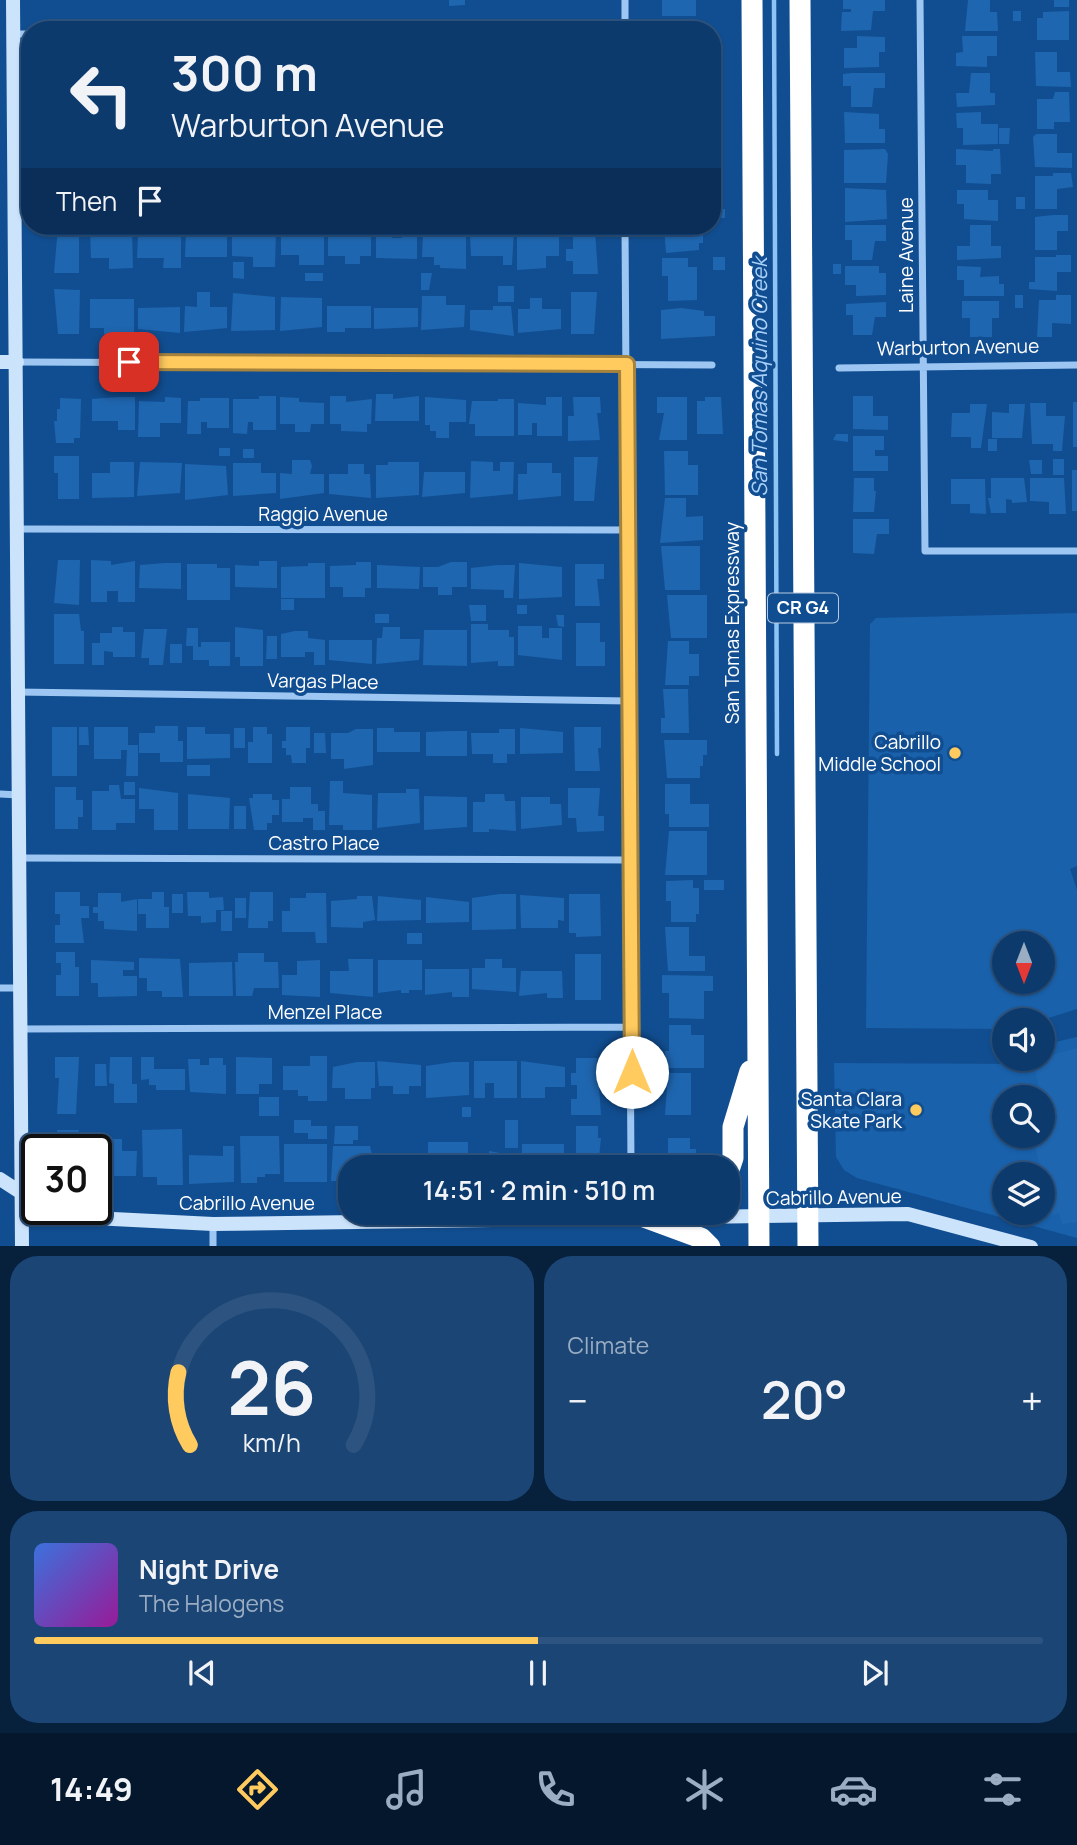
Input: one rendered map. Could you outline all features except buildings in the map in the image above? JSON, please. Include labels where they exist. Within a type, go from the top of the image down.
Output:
[{"type":"highway","name":"San Tomas Expressway","points":[[752,0],[759,1246]]},
{"type":"highway","name":"CR G4","points":[[800,0],[808,1246]]},
{"type":"highway","points":[[733,1155],[733,1127],[756,1049]]},
{"type":"highway","points":[[668,1225],[701,1238],[709,1246]]},
{"type":"street","points":[[13,0],[21,164]]},
{"type":"street","points":[[625,0],[625,21]]},
{"type":"street","name":"Laine Avenue","points":[[920,0],[925,551],[1077,551]]},
{"type":"street","points":[[13,34],[21,34]]},
{"type":"street","points":[[21,1152],[18,1029],[17,362],[22,235]]},
{"type":"street","points":[[625,235],[631,1155]]},
{"type":"street","points":[[0,362],[712,365]]},
{"type":"street","name":"Warburton Avenue","points":[[839,368],[1077,365]]},
{"type":"street","name":"Raggio Avenue","points":[[18,529],[629,530]]},
{"type":"street","name":"Vargas Place","points":[[17,692],[630,701]]},
{"type":"street","points":[[0,794],[19,795]]},
{"type":"street","name":"Castro Place","points":[[18,858],[631,860]]},
{"type":"street","points":[[0,988],[18,988]]},
{"type":"street","name":"Menzel Place","points":[[18,1029],[632,1027]]},
{"type":"street","points":[[0,1179],[21,1192]]},
{"type":"street","name":"Cabrillo Avenue","points":[[740,1217],[908,1214],[1027,1246]]},
{"type":"street","name":"Cabrillo Avenue","points":[[112,1219],[213,1224],[338,1221]]},
{"type":"street","points":[[213,1224],[213,1246]]},
{"type":"street","points":[[22,1225],[22,1246]]},
{"type":"shaded area","name":"Cabrillo Middle School","points":[[1077,613],[1077,866],[1070,869],[1077,890],[1077,1009],[1055,1016],[1055,1008],[992,1008],[992,1029],[866,1028],[870,624],[876,618]]},
{"type":"shaded area","name":"Santa Clara Skate Park","points":[[1077,1037],[1077,1238],[1029,1225],[1055,1225],[1055,1162],[992,1162],[992,1215],[857,1178],[844,1170],[836,1157],[834,1063],[992,1064],[992,1071],[1055,1071],[1055,1042]]},
{"type":"waterway","name":"San Tomas Aquino Creek","points":[[774,0],[777,754]]},
{"type":"place","name":"Cabrillo Middle School","points":[[955,753]]},
{"type":"place","name":"Santa Clara Skate Park","points":[[916,1110]]},
{"type":"route","points":[[129,362],[627,364],[632,1072]]}]
